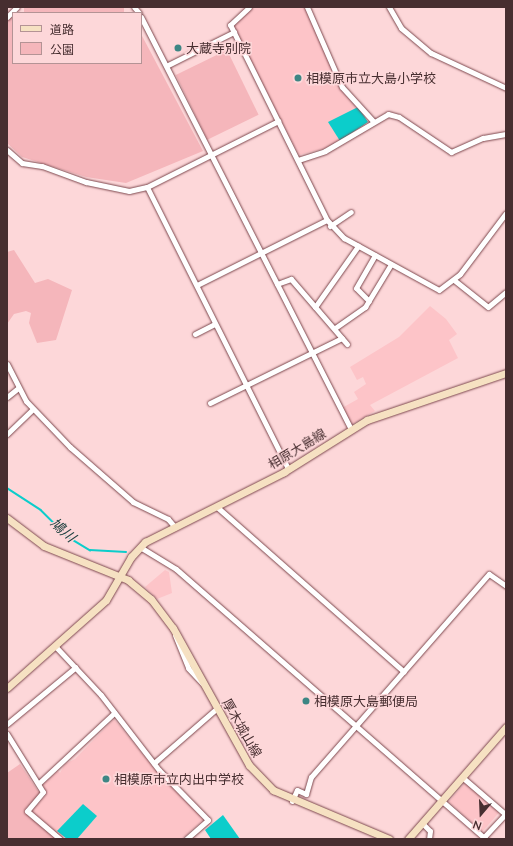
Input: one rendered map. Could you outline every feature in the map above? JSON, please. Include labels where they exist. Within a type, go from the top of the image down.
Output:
[{"type":"main road","name":"相原大島線","points":[[120,577],[140,546],[288,470],[350,430],[383,414],[506,373]]},
{"type":"main road","name":"厚木城山線","points":[[7,518],[56,552],[120,577],[149,597],[173,628],[203,684],[255,772],[292,801],[389,839]]},
{"type":"main road","points":[[7,688],[106,600],[120,577]]},
{"type":"main road","points":[[408,839],[462,777],[505,731]]},
{"type":"street","points":[[7,17],[17,7]]},
{"type":"street","points":[[249,7],[230,22],[330,226],[358,246],[436,290],[454,280],[506,213]]},
{"type":"street","points":[[307,7],[314,17],[342,87],[374,122]]},
{"type":"street","points":[[389,7],[401,28],[431,53],[506,88]]},
{"type":"street","points":[[142,19],[168,65],[350,430]]},
{"type":"street","points":[[168,65],[234,32]]},
{"type":"street","points":[[298,160],[332,148],[388,114],[400,117],[450,152],[483,138],[506,134]]},
{"type":"street","points":[[7,150],[22,164],[42,166],[86,182],[129,191],[147,187],[278,121]]},
{"type":"street","points":[[147,187],[288,470]]},
{"type":"street","points":[[330,226],[351,212]]},
{"type":"street","points":[[197,285],[327,220]]},
{"type":"street","points":[[314,306],[358,246]]},
{"type":"street","points":[[370,301],[356,288],[375,255]]},
{"type":"street","points":[[335,328],[370,301],[391,264]]},
{"type":"street","points":[[277,284],[291,279],[335,328],[347,344]]},
{"type":"street","points":[[454,280],[488,307],[506,292]]},
{"type":"street","points":[[195,334],[215,324]]},
{"type":"street","points":[[210,403],[342,338]]},
{"type":"street","points":[[7,364],[18,388],[33,409],[118,489],[143,508],[168,519],[175,527]]},
{"type":"street","points":[[7,397],[18,388]]},
{"type":"street","points":[[7,434],[33,409]]},
{"type":"street","points":[[217,507],[404,672]]},
{"type":"street","points":[[140,546],[176,569],[485,838],[505,813],[462,777]]},
{"type":"street","points":[[292,801],[297,790],[306,794],[311,778],[489,574],[506,586]]},
{"type":"street","points":[[55,646],[76,667],[154,763],[208,820],[186,839]]},
{"type":"street","points":[[7,724],[76,667]]},
{"type":"street","points":[[154,763],[217,708]]},
{"type":"street","points":[[39,783],[114,713]]},
{"type":"street","points":[[7,734],[9,741],[39,783],[43,795],[27,811],[60,839]]},
{"type":"street","points":[[422,824],[430,831],[429,839]]},
{"type":"shaded area","name":"相模原市立大島小学校","points":[[251,7],[304,7],[313,18],[341,88],[368,122],[358,132],[326,148],[299,155],[232,25]]},
{"type":"shaded area","points":[[430,306],[446,319],[457,334],[449,340],[458,358],[370,405],[375,411],[351,425],[342,408],[358,399],[354,392],[366,384],[363,377],[357,380],[350,367],[399,337]]},
{"type":"shaded area","points":[[165,570],[169,572],[172,593],[157,599],[145,587]]},
{"type":"shaded area","name":"相模原市立内出中学校","points":[[114,719],[159,774],[204,819],[182,839],[63,839],[31,812],[46,795],[43,784],[58,771],[60,773],[65,764],[75,759]]},
{"type":"shaded area","points":[[465,783],[499,813],[483,831],[449,802]]},
{"type":"green space","points":[[24,7],[124,7],[124,12],[24,12]]},
{"type":"green space","points":[[12,17],[12,64],[142,64],[142,36],[203,151],[126,183],[86,177],[22,157],[7,143],[7,21]]},
{"type":"green space","points":[[227,50],[259,115],[207,140],[176,75]]},
{"type":"green space","points":[[14,250],[35,283],[48,279],[72,290],[56,340],[37,343],[29,323],[31,313],[26,311],[14,314],[7,324],[7,252]]},
{"type":"green space","points":[[20,764],[40,794],[25,809],[57,839],[7,839],[7,773]]},
{"type":"water","points":[[358,107],[368,122],[340,141],[328,122]]},
{"type":"water","points":[[83,804],[97,816],[77,839],[67,839],[57,831]]},
{"type":"water","points":[[223,815],[240,839],[211,839],[205,830]]},
{"type":"waterway","name":"鳩川","points":[[7,488],[41,510],[68,537],[90,550],[126,552]]},
{"type":"place","name":"大蔵寺別院","points":[[178,48]]},
{"type":"place","name":"相模原市立大島小学校","points":[[298,78]]},
{"type":"place","name":"相模原大島郵便局","points":[[306,701]]},
{"type":"place","name":"相模原市立内出中学校","points":[[106,779]]}]
